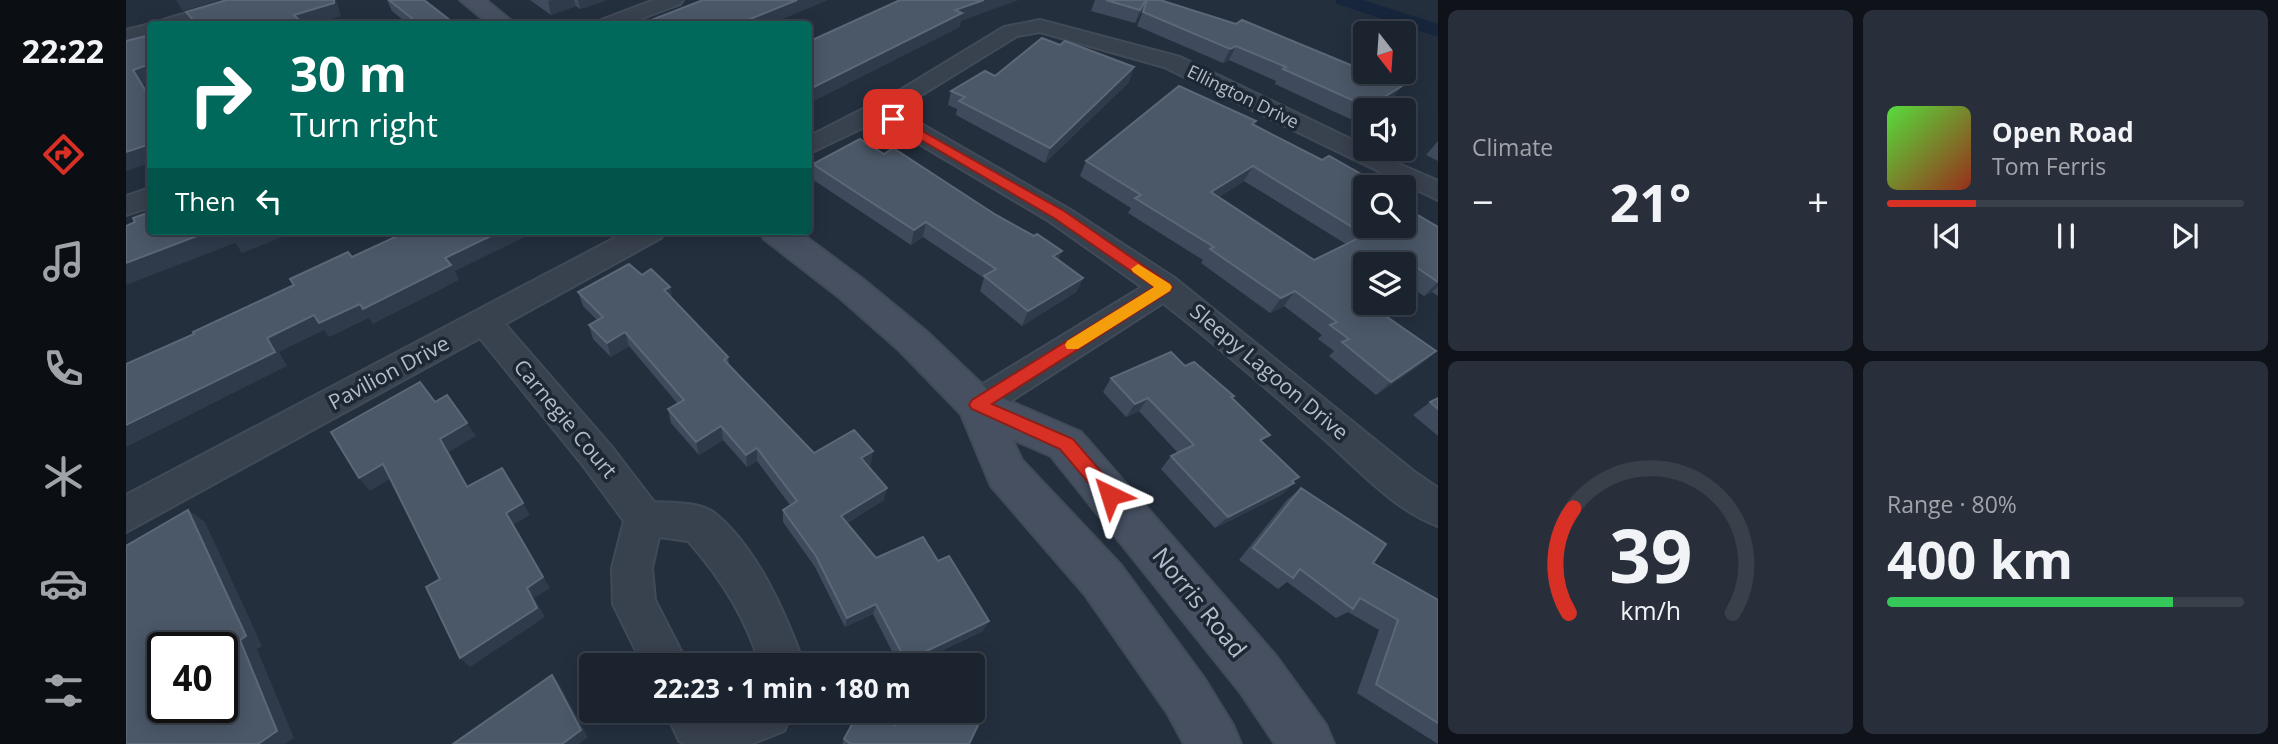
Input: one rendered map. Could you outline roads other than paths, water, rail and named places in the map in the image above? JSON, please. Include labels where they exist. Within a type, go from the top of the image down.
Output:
[{"type":"street","points":[[180,21],[252,0]]},
{"type":"street","points":[[471,0],[499,21]]},
{"type":"street","points":[[616,21],[673,0]]},
{"type":"street","name":"Ellington Drive","points":[[880,110],[1012,31],[1040,26],[1172,62],[1438,192]]},
{"type":"street","points":[[126,37],[147,31]]},
{"type":"street","points":[[812,145],[880,110]]},
{"type":"street","name":"Sleepy Lagoon Drive","points":[[880,110],[906,128],[1059,215],[1192,306],[1403,485],[1438,509]]},
{"type":"street","points":[[126,206],[147,198]]},
{"type":"street","name":"Pavilion Drive","points":[[126,515],[644,235]]},
{"type":"street","name":"Norris Road","points":[[781,235],[903,332],[977,405],[1066,444],[1258,674],[1307,744]]},
{"type":"street","points":[[977,405],[1165,287]]},
{"type":"street","name":"Carnegie Court","points":[[484,321],[598,457],[644,518]]},
{"type":"street","name":"Norris Road","points":[[977,405],[1006,473],[1103,580],[1186,696],[1214,744]]},
{"type":"street","points":[[661,653],[634,604],[632,568],[644,518],[698,524],[728,555],[772,628],[779,653]]},
{"type":"street","points":[[694,723],[729,729],[746,723]]},
{"type":"waterway","points":[[1344,0],[1438,31]]}]
